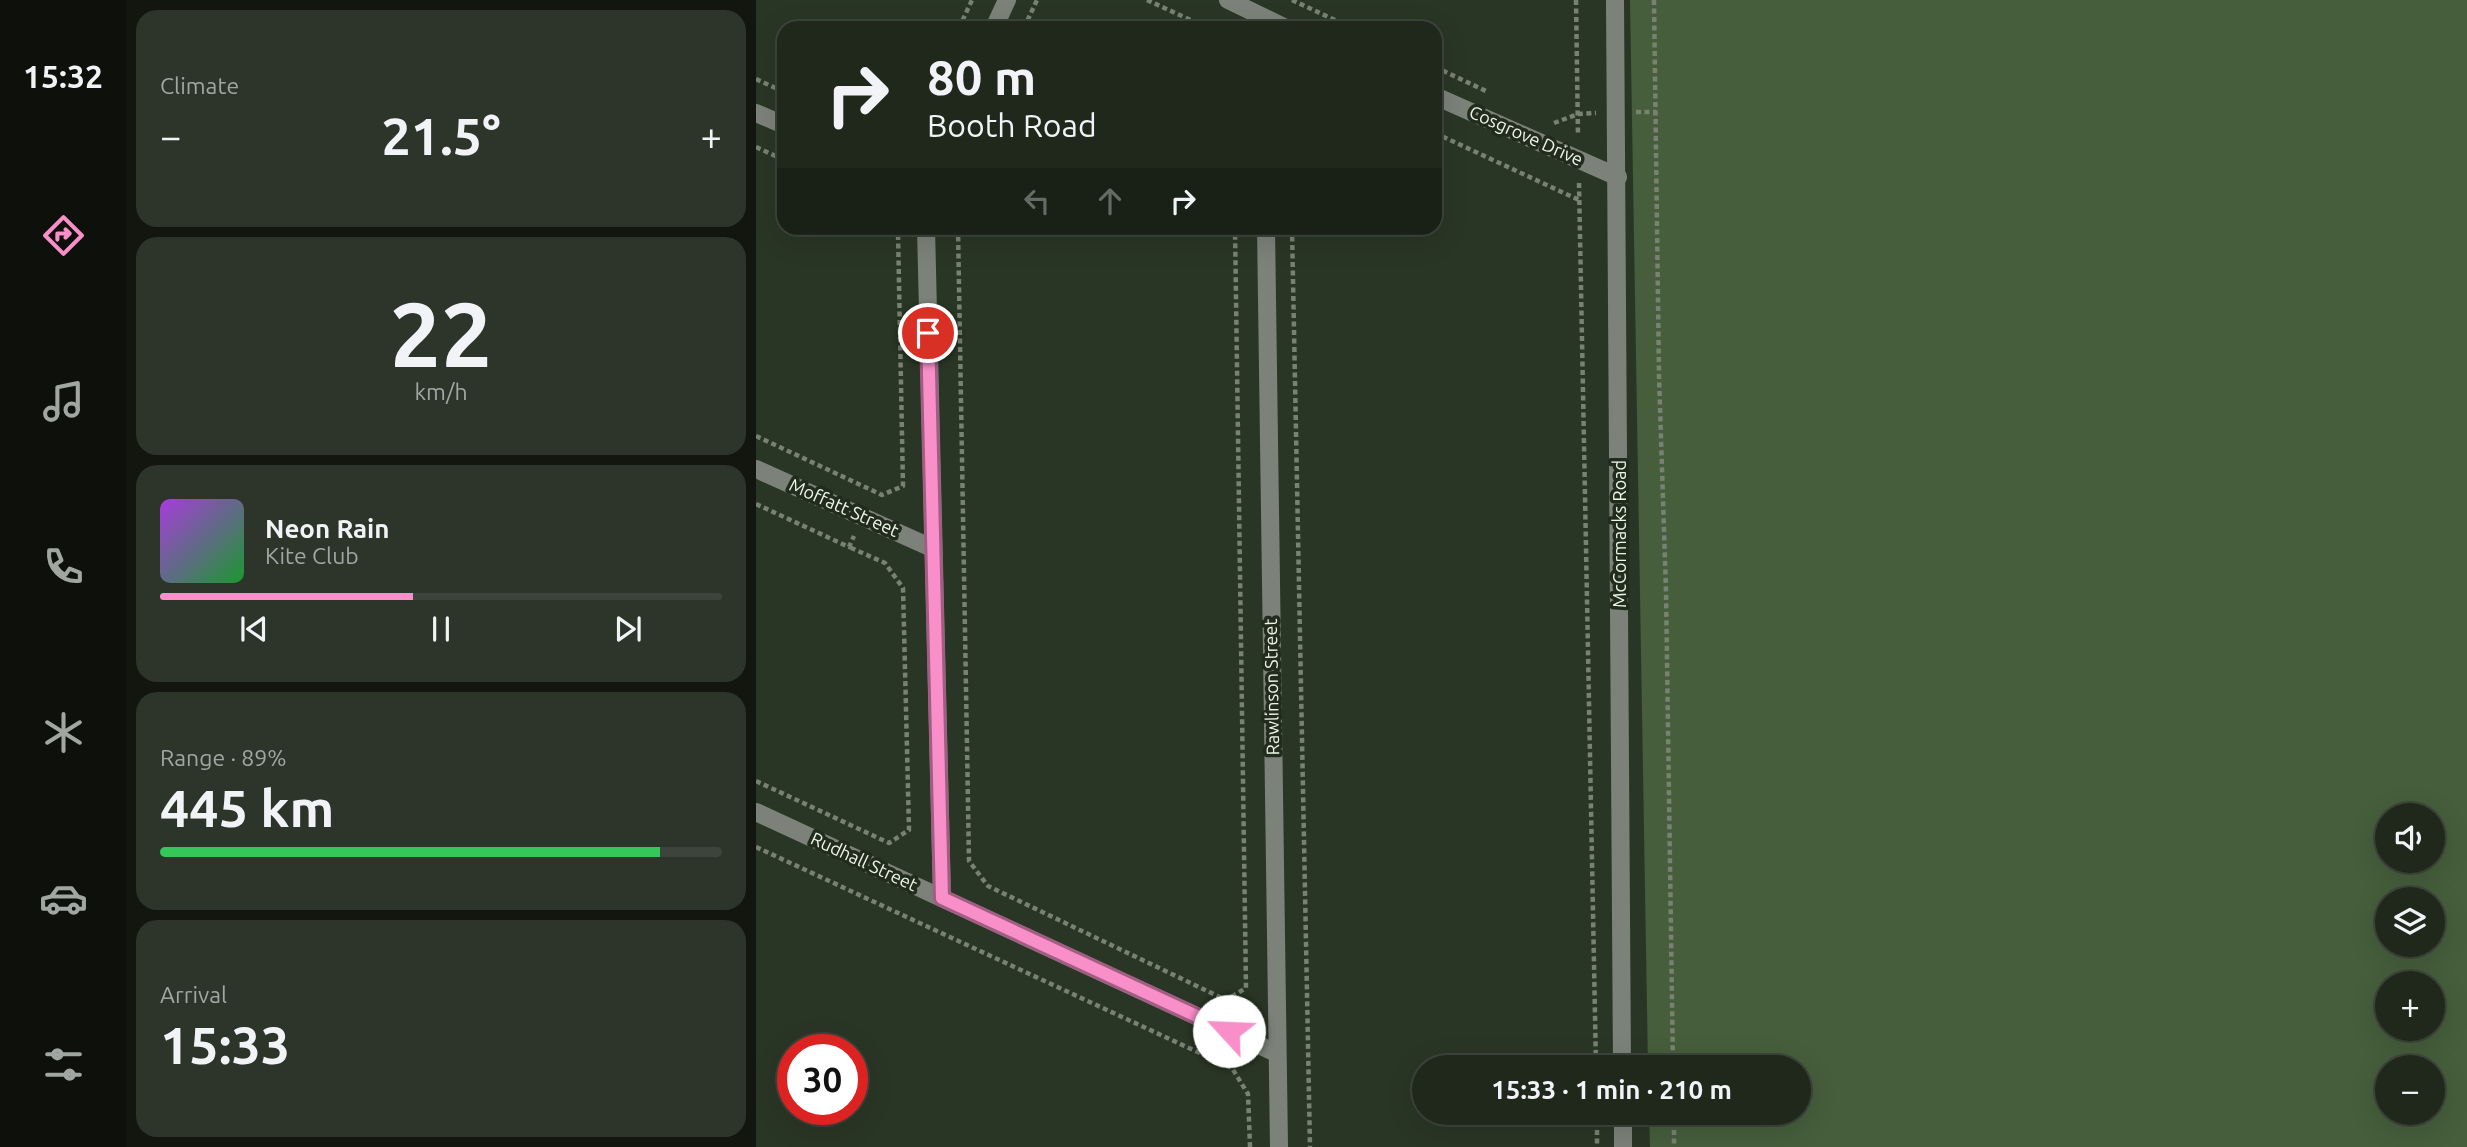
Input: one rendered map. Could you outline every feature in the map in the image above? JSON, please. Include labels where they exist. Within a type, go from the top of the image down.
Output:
[{"type":"street","points":[[997,21],[1007,0]]},
{"type":"street","points":[[1228,0],[1272,21]]},
{"type":"street","name":"McCormacks Road","points":[[1615,0],[1622,1055]]},
{"type":"street","name":"Cosgrove Drive","points":[[1442,99],[1618,177]]},
{"type":"street","points":[[756,113],[777,122]]},
{"type":"street","points":[[926,235],[942,898]]},
{"type":"street","name":"Rawlinson Street","points":[[1266,235],[1279,1147]]},
{"type":"street","name":"Moffatt Street","points":[[756,468],[932,548]]},
{"type":"street","name":"Rudhall Street","points":[[756,812],[1276,1052]]},
{"type":"street","points":[[1623,1125],[1623,1147]]},
{"type":"path","points":[[962,21],[972,0]]},
{"type":"path","points":[[1027,21],[1037,0]]},
{"type":"path","points":[[1147,0],[1193,21]]},
{"type":"path","points":[[1292,0],[1337,21]]},
{"type":"path","points":[[1576,0],[1596,1055]]},
{"type":"path","points":[[1654,0],[1658,362],[1666,591],[1673,1055]]},
{"type":"path","points":[[1442,70],[1496,95]]},
{"type":"path","points":[[756,79],[777,89]]},
{"type":"path","points":[[1544,118],[1556,124],[1578,114]]},
{"type":"path","points":[[1442,136],[1579,200]]},
{"type":"path","points":[[756,147],[777,157]]},
{"type":"path","points":[[756,436],[882,495],[903,486],[898,235]]},
{"type":"path","points":[[958,235],[969,861],[988,886],[1226,1000],[1246,988],[1235,235]]},
{"type":"path","points":[[1293,235],[1310,1147]]},
{"type":"path","points":[[756,781],[889,843],[909,830],[903,588],[885,563],[849,547]]},
{"type":"path","points":[[756,847],[1232,1068],[1248,1094],[1250,1147]]},
{"type":"path","points":[[1597,1125],[1597,1147]]},
{"type":"path","points":[[1674,1125],[1674,1147]]},
{"type":"green space","points":[[1630,0],[2467,0],[2467,1147],[1650,1147],[1649,1125],[1811,1125],[1811,1055],[1648,1055]]},
{"type":"route","points":[[928,333],[942,898],[1229,1031]]}]
